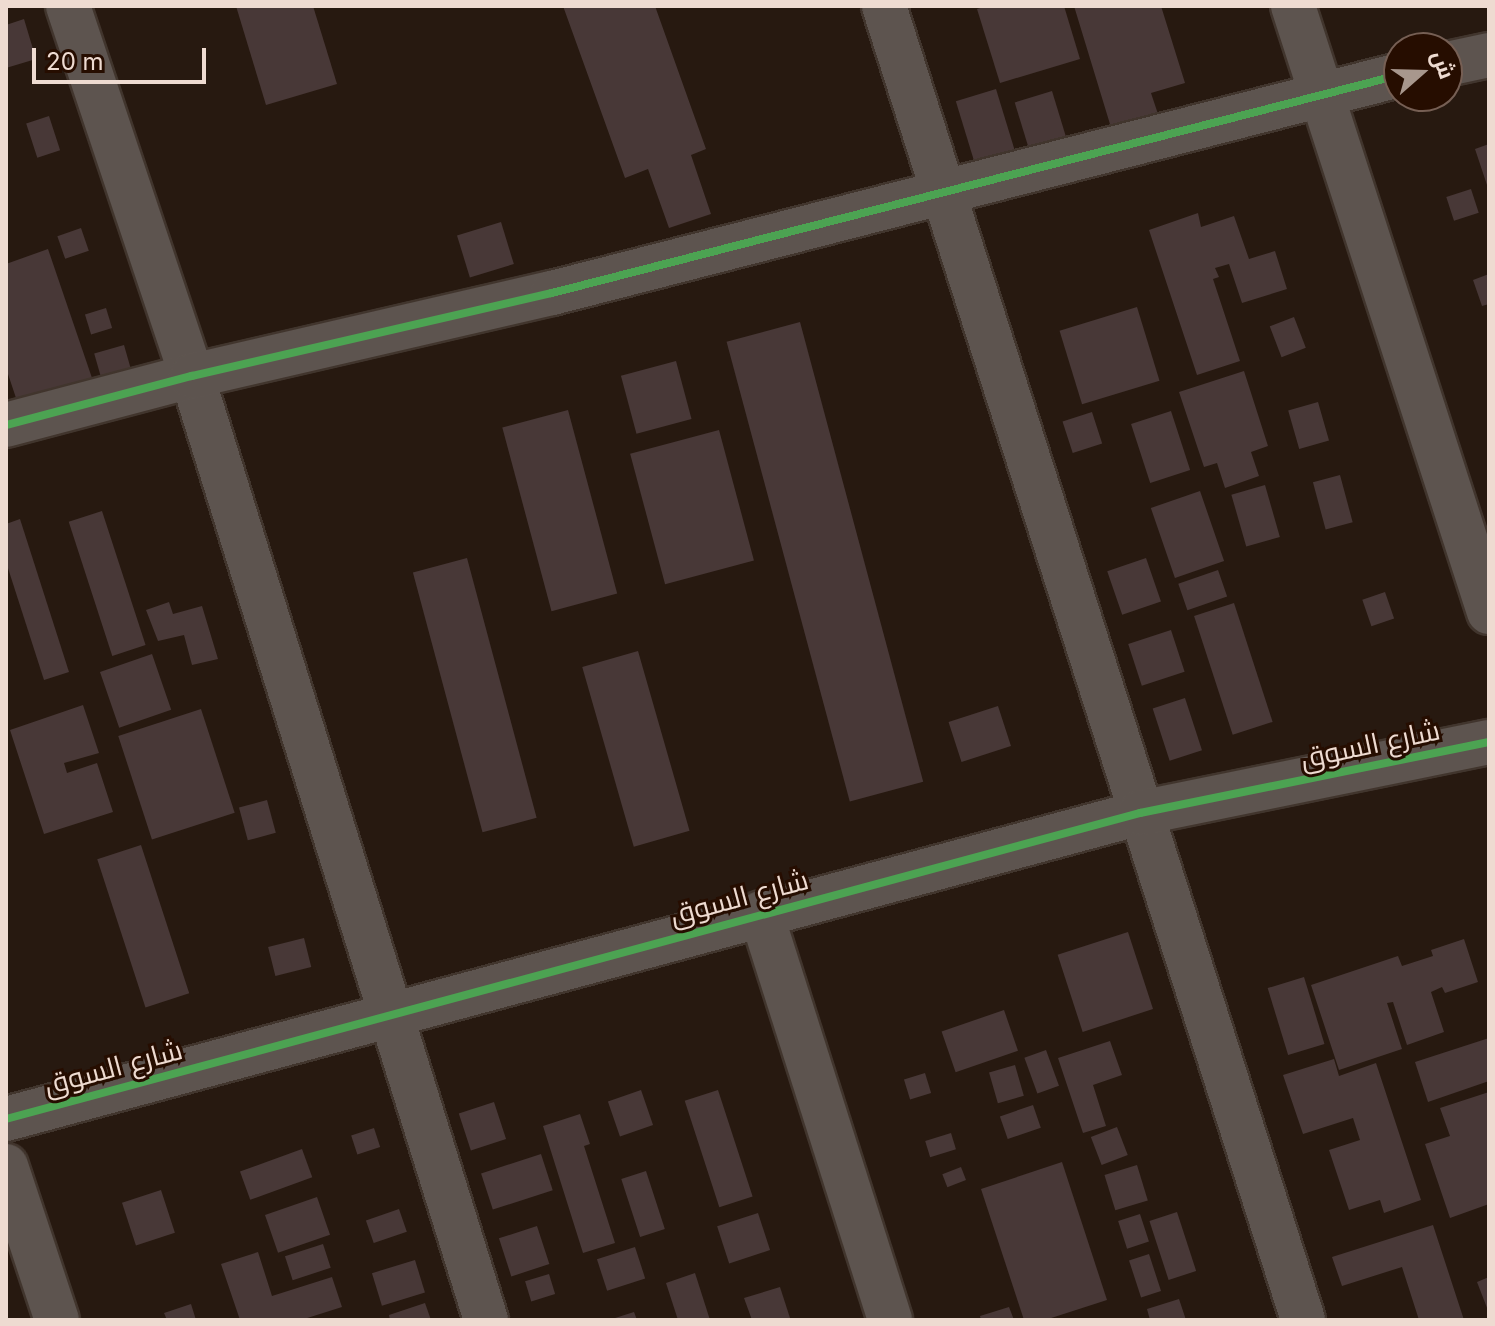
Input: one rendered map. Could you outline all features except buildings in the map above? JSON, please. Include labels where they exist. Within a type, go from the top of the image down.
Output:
[{"type":"street","points":[[68,6],[192,376],[393,1012],[486,1320]]},
{"type":"street","points":[[884,6],[1303,1320]]},
{"type":"street","points":[[1293,6],[1489,612]]},
{"type":"street","points":[[1463,61],[1489,55]]},
{"type":"street","points":[[6,425],[192,376],[552,293],[1383,79]]},
{"type":"street","name":"شارع السوق","points":[[6,1119],[393,1012],[1140,813],[1489,742]]},
{"type":"street","points":[[761,913],[890,1320]]},
{"type":"street","points":[[6,1166],[57,1320]]},
{"type":"cycle path","points":[[6,425],[192,376],[552,293],[1383,79]]},
{"type":"cycle path","points":[[6,1119],[1140,813],[1489,742]]}]
